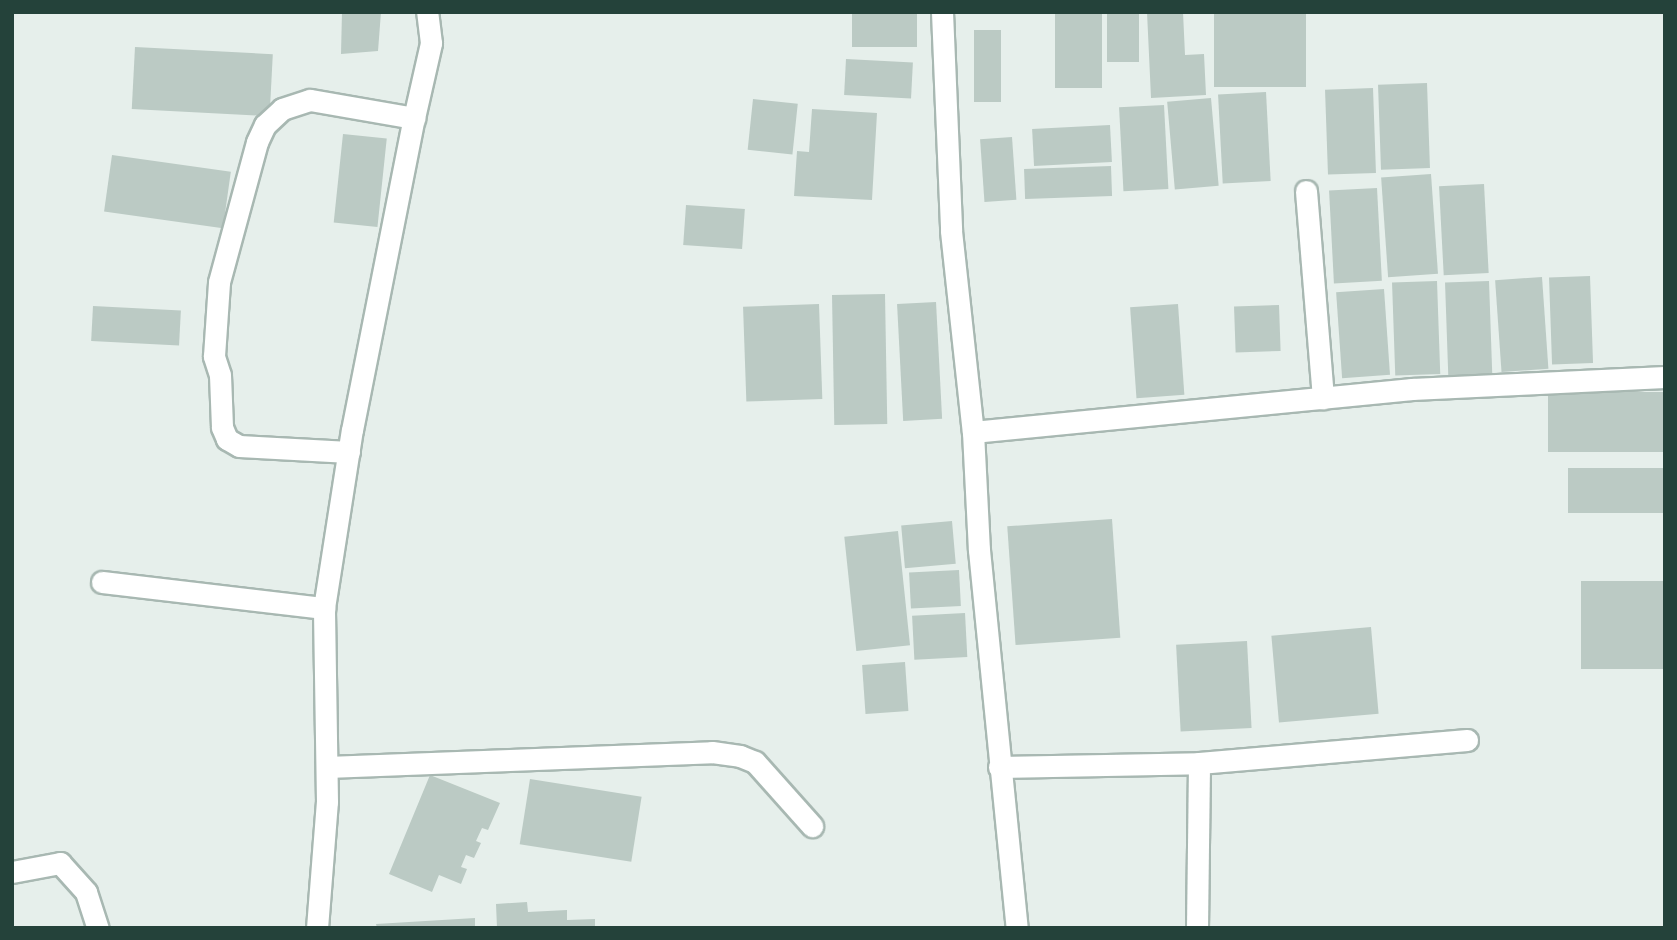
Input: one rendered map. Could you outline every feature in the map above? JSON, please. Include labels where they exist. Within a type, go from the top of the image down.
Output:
[{"type":"street","points":[[317,928],[327,802],[324,608],[349,452],[414,118],[432,43],[427,12]]},
{"type":"street","points":[[942,12],[951,231],[973,432],[979,550],[1017,928]]},
{"type":"street","points":[[349,452],[239,446],[227,439],[222,427],[220,375],[214,356],[219,282],[257,142],[265,125],[282,109],[310,100],[414,118]]},
{"type":"street","points":[[1306,191],[1323,398]]},
{"type":"street","points":[[973,432],[1412,389],[1665,377]]},
{"type":"street","points":[[103,582],[324,608]]},
{"type":"street","points":[[999,767],[1199,763],[1467,740]]},
{"type":"street","points":[[327,767],[721,754],[755,762],[812,826]]},
{"type":"street","points":[[1197,928],[1199,763]]},
{"type":"street","points":[[12,873],[60,863],[86,892],[97,928]]},
{"type":"building","points":[[342,12],[381,12],[378,51],[341,54]]},
{"type":"building","points":[[852,12],[917,12],[917,47],[852,47]]},
{"type":"building","points":[[1055,12],[1102,12],[1102,88],[1055,88]]},
{"type":"building","points":[[1107,12],[1139,12],[1139,62],[1107,62]]},
{"type":"building","points":[[1147,12],[1183,12],[1185,55],[1204,54],[1206,95],[1151,98]]},
{"type":"building","points":[[1214,12],[1306,12],[1306,87],[1214,87]]},
{"type":"building","points":[[974,30],[1001,30],[1001,102],[974,102]]},
{"type":"building","points":[[135,47],[273,54],[270,116],[132,109]]},
{"type":"building","points":[[846,59],[913,63],[911,98],[844,95]]},
{"type":"building","points":[[1427,83],[1430,168],[1381,170],[1378,85]]},
{"type":"building","points":[[1373,88],[1376,173],[1328,175],[1325,90]]},
{"type":"building","points":[[1266,92],[1271,181],[1223,183],[1218,95]]},
{"type":"building","points":[[1211,98],[1219,186],[1175,189],[1167,102]]},
{"type":"building","points":[[753,99],[798,104],[792,154],[748,150]]},
{"type":"building","points":[[1164,105],[1168,189],[1123,191],[1119,107]]},
{"type":"building","points":[[812,109],[877,113],[872,200],[794,196],[797,151],[809,152]]},
{"type":"building","points":[[1110,125],[1112,162],[1034,166],[1032,129]]},
{"type":"building","points":[[343,134],[387,139],[377,227],[334,223]]},
{"type":"building","points":[[1012,137],[1016,200],[984,202],[980,139]]},
{"type":"building","points":[[112,155],[231,172],[223,228],[104,211]]},
{"type":"building","points":[[1111,166],[1112,196],[1025,199],[1024,169]]},
{"type":"building","points":[[1431,174],[1438,274],[1388,277],[1381,177]]},
{"type":"building","points":[[1484,184],[1489,273],[1444,275],[1439,186]]},
{"type":"building","points":[[1377,188],[1382,281],[1334,283],[1329,191]]},
{"type":"building","points":[[686,205],[745,209],[742,249],[683,245]]},
{"type":"building","points":[[1590,276],[1593,363],[1552,364],[1549,277]]},
{"type":"building","points":[[1542,277],[1548,369],[1502,372],[1495,280]]},
{"type":"building","points":[[1437,281],[1440,374],[1395,376],[1392,283]]},
{"type":"building","points":[[1489,281],[1492,376],[1448,377],[1445,283]]},
{"type":"building","points":[[1384,289],[1390,375],[1342,378],[1336,292]]},
{"type":"building","points":[[885,294],[887,424],[834,425],[832,295]]},
{"type":"building","points":[[936,302],[942,419],[903,421],[897,304]]},
{"type":"building","points":[[819,304],[822,399],[746,402],[743,307]]},
{"type":"building","points":[[1178,304],[1184,395],[1136,398],[1130,307]]},
{"type":"building","points":[[1279,305],[1281,351],[1236,353],[1234,307]]},
{"type":"building","points":[[93,306],[181,311],[179,346],[91,341]]},
{"type":"building","points":[[1548,392],[1665,392],[1665,452],[1548,452]]},
{"type":"building","points":[[1568,468],[1665,468],[1665,513],[1568,513]]},
{"type":"building","points":[[1112,519],[1120,638],[1016,645],[1007,526]]},
{"type":"building","points":[[952,521],[956,564],[905,568],[901,525]]},
{"type":"building","points":[[898,531],[910,645],[856,651],[844,537]]},
{"type":"building","points":[[959,570],[961,606],[911,609],[909,573]]},
{"type":"building","points":[[1581,581],[1665,581],[1665,669],[1581,669]]},
{"type":"building","points":[[965,613],[967,657],[914,660],[912,616]]},
{"type":"building","points":[[1371,627],[1379,714],[1279,722],[1271,636]]},
{"type":"building","points":[[1247,641],[1252,728],[1181,732],[1176,645]]},
{"type":"building","points":[[905,662],[908,711],[866,714],[862,665]]},
{"type":"building","points":[[430,775],[500,803],[488,830],[482,828],[476,841],[481,843],[474,858],[466,855],[461,867],[467,869],[461,884],[439,875],[432,892],[389,874]]},
{"type":"building","points":[[530,779],[642,797],[631,862],[520,844]]},
{"type":"building","points":[[527,902],[528,912],[567,910],[567,920],[595,919],[595,928],[497,928],[496,904]]},
{"type":"building","points":[[475,918],[475,928],[377,928],[376,924]]}]
